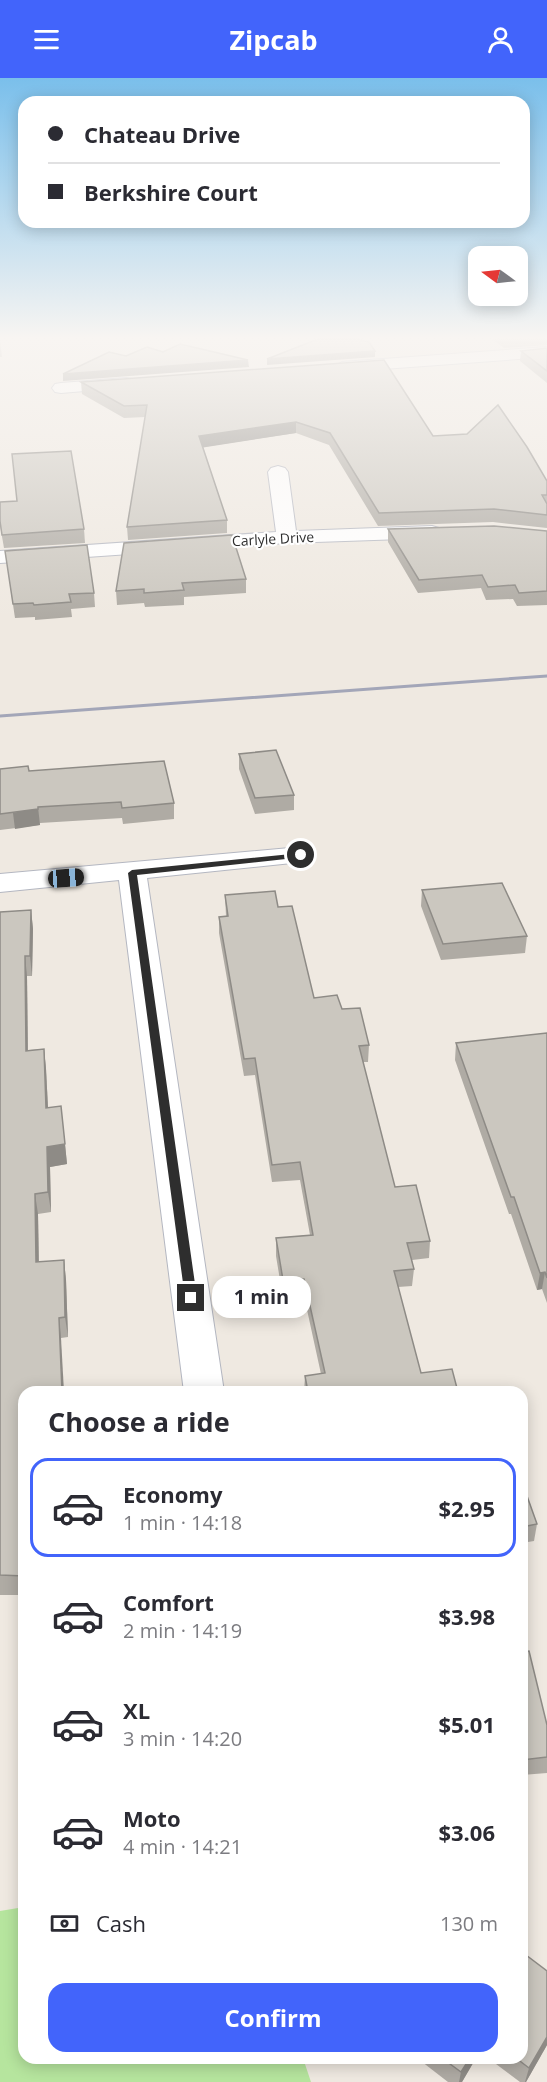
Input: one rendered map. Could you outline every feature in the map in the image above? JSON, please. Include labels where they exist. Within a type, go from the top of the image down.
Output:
[{"type":"street","points":[[278,472],[287,537]]},
{"type":"street","name":"Carlyle Drive","points":[[0,557],[287,537],[447,531]]},
{"type":"street","points":[[0,884],[301,855]]},
{"type":"street","points":[[132,873],[203,1386]]},
{"type":"green space","points":[[18,1908],[18,2064],[305,2064],[311,2082],[0,2082],[0,1911]]},
{"type":"building","points":[[142,433],[223,433],[199,436],[227,520],[127,527]]},
{"type":"building","points":[[330,433],[431,433],[433,436],[469,433],[517,433],[547,481],[547,495],[542,495],[547,504],[547,515],[494,509],[379,513]]},
{"type":"building","points":[[71,451],[84,529],[2,535],[0,502],[17,501],[12,454]]},
{"type":"building","points":[[494,526],[547,531],[547,591],[519,593],[515,585],[488,587],[482,575],[419,580],[388,529]]},
{"type":"building","points":[[232,535],[246,579],[182,583],[184,590],[144,593],[144,589],[116,591],[124,543]]},
{"type":"building","points":[[87,545],[94,593],[69,594],[71,602],[13,604],[5,551]]},
{"type":"building","points":[[276,750],[294,795],[255,798],[239,754]]},
{"type":"building","points":[[164,761],[174,803],[122,808],[121,802],[38,807],[38,809],[0,814],[0,769],[28,766],[29,771]]},
{"type":"building","points":[[502,883],[527,936],[443,944],[422,890]]},
{"type":"building","points":[[275,891],[278,907],[292,906],[314,998],[337,995],[342,1009],[360,1008],[369,1045],[359,1046],[395,1187],[416,1185],[430,1241],[407,1243],[414,1269],[394,1271],[421,1373],[452,1369],[456,1386],[307,1386],[305,1376],[325,1373],[304,1279],[283,1280],[276,1238],[313,1235],[300,1162],[272,1165],[255,1058],[244,1059],[219,917],[228,916],[225,895]]},
{"type":"building","points":[[31,910],[30,956],[25,956],[26,1051],[44,1049],[46,1108],[61,1106],[65,1144],[47,1147],[48,1192],[35,1194],[36,1262],[64,1260],[65,1317],[59,1318],[62,1386],[18,1386],[18,1576],[0,1575],[0,912]]},
{"type":"building","points":[[547,1033],[547,1278],[545,1272],[540,1273],[456,1043]]},
{"type":"building","points":[[528,1499],[537,1524],[528,1526]]},
{"type":"building","points":[[528,1651],[547,1725],[547,1757],[528,1759]]},
{"type":"building","points":[[528,1957],[547,1971],[547,2037],[529,2068],[524,2064],[528,2064]]},
{"type":"building","points":[[450,2064],[466,2064],[461,2072]]},
{"type":"railway","points":[[0,716],[547,676]]},
{"type":"route","points":[[191,1298],[132,873],[301,855]]}]
